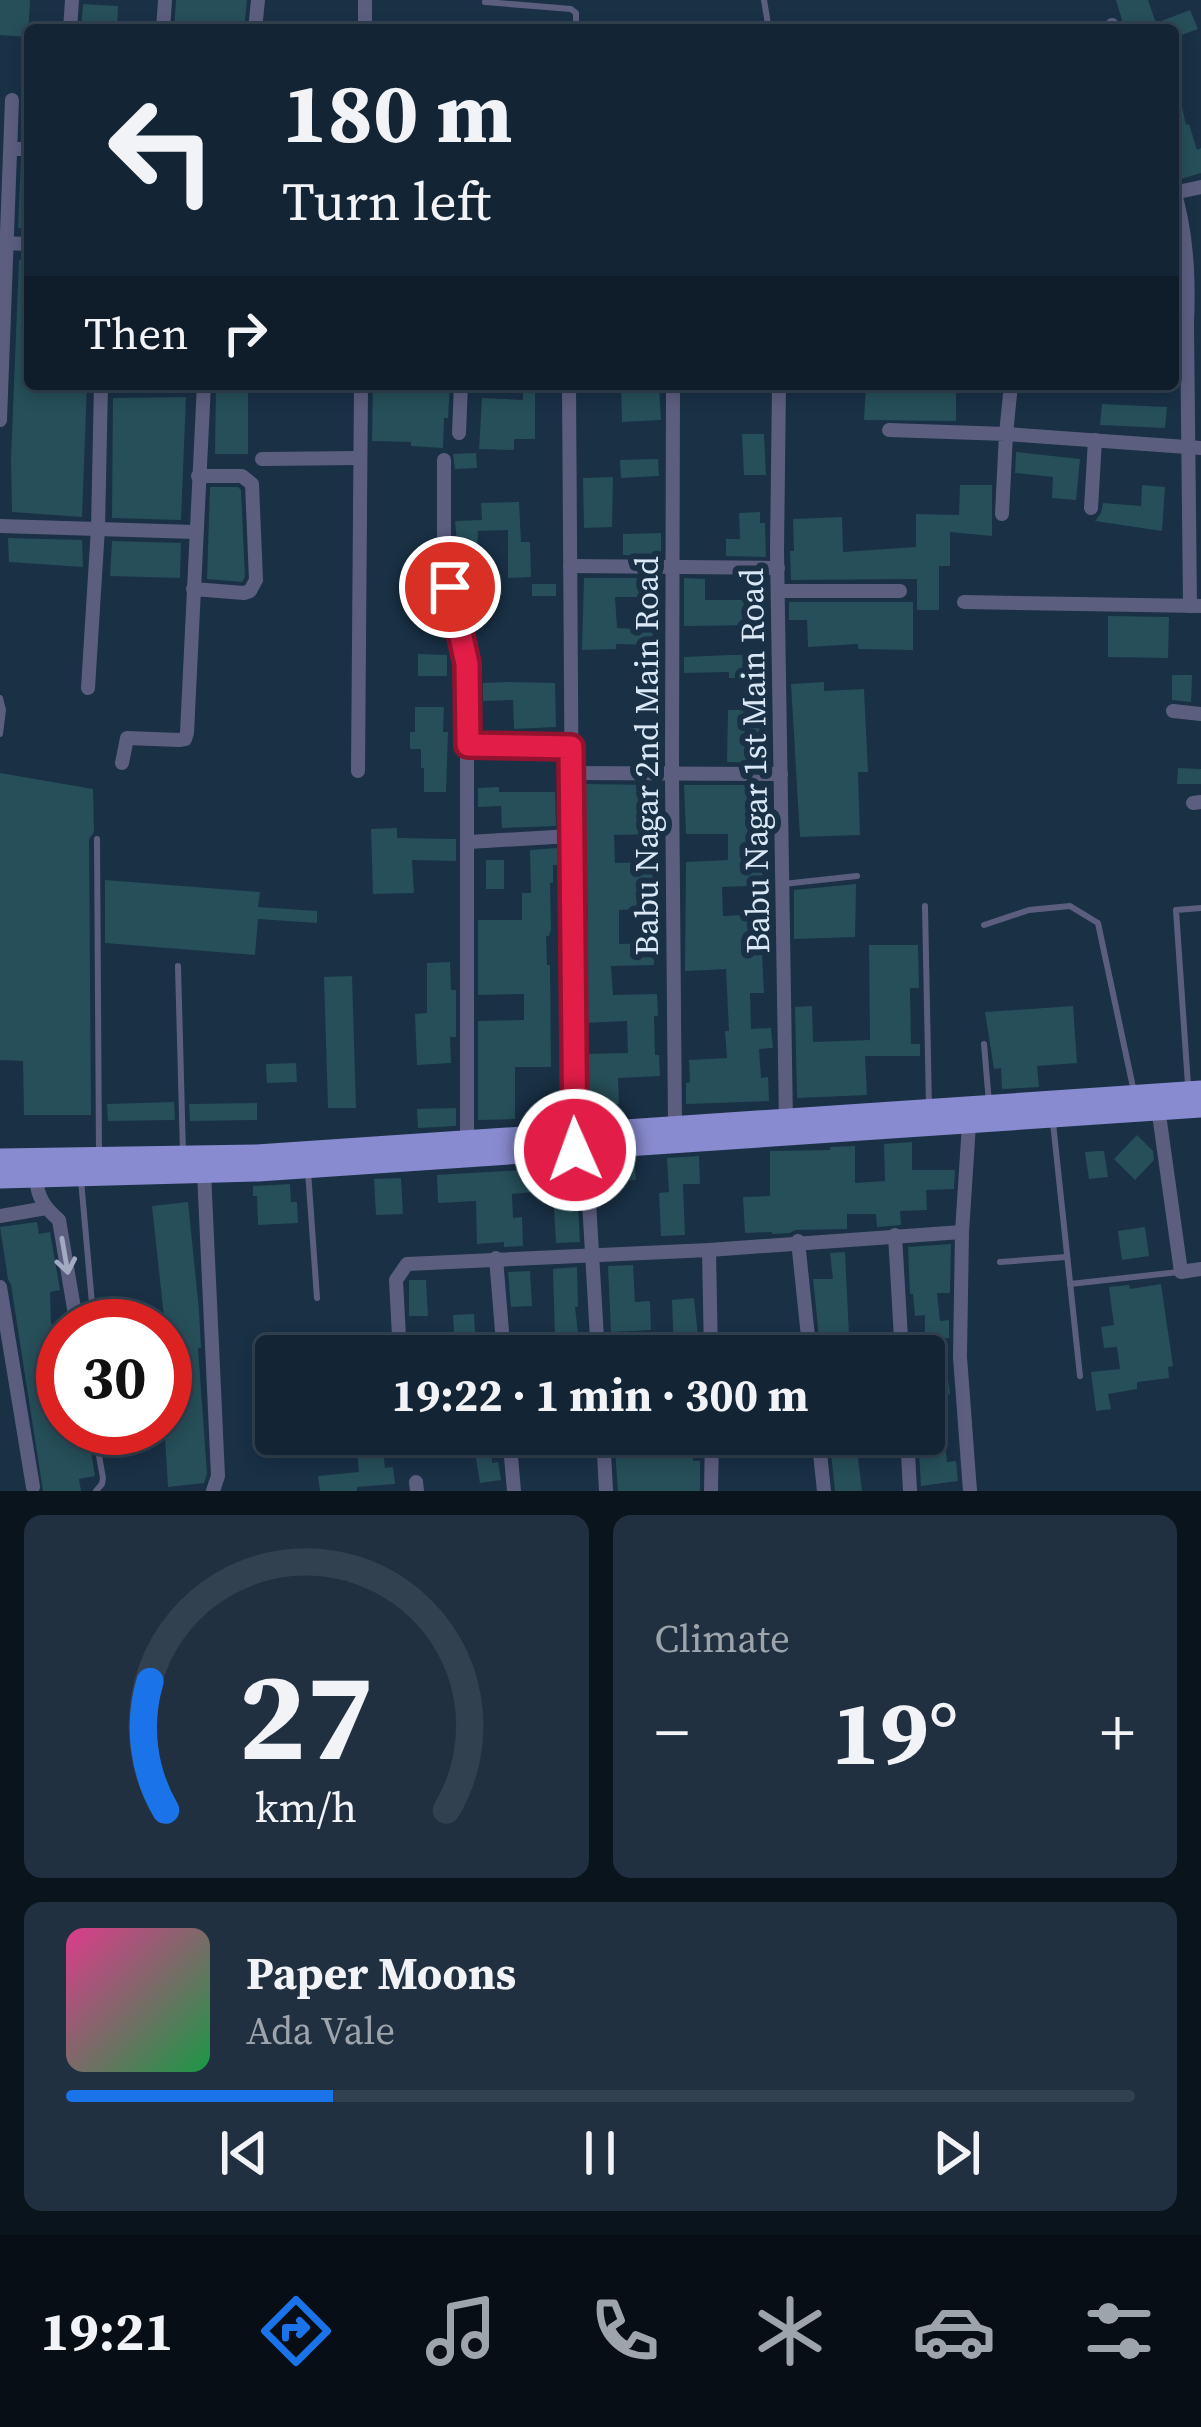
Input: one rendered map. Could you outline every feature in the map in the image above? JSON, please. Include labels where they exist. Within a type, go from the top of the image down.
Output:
[{"type":"main road","points":[[0,1178],[204,1172],[467,1141],[578,1145],[675,1128],[969,1124],[1197,1097]]},
{"type":"main road","points":[[0,1159],[183,1156],[308,1168],[787,1128],[929,1111],[989,1107],[1052,1111]]},
{"type":"street","points":[[0,420],[12,100]]},
{"type":"street","points":[[10,148],[24,149]]},
{"type":"street","points":[[964,602],[1195,606],[1195,447],[1180,324],[1189,274],[1179,218]]},
{"type":"street","points":[[88,688],[101,390]]},
{"type":"street","points":[[122,763],[127,738],[185,739],[204,390]]},
{"type":"street","points":[[358,771],[361,390]]},
{"type":"street","points":[[458,433],[460,390]]},
{"type":"street","points":[[569,390],[578,1145],[597,1335]]},
{"type":"street","name":"Babu Nagar 2nd Main Road","points":[[673,390],[675,1128]]},
{"type":"street","name":"Babu Nagar 1st Main Road","points":[[779,390],[787,1128]]},
{"type":"street","points":[[1003,514],[1010,390]]},
{"type":"street","points":[[890,430],[1195,447]]},
{"type":"street","points":[[1091,508],[1094,440]]},
{"type":"street","points":[[262,459],[360,458]]},
{"type":"street","points":[[443,460],[450,587],[467,664],[467,1141]]},
{"type":"street","points":[[193,589],[244,592],[256,580],[252,484],[242,476],[198,476]]},
{"type":"street","points":[[0,526],[195,532]]},
{"type":"street","points":[[570,566],[778,568]]},
{"type":"street","points":[[778,591],[900,591]]},
{"type":"street","points":[[1173,711],[1201,714]]},
{"type":"street","points":[[468,745],[571,747]]},
{"type":"street","points":[[571,772],[782,774]]},
{"type":"street","points":[[469,842],[572,836]]},
{"type":"street","points":[[1150,1100],[1181,1272],[1201,1269]]},
{"type":"street","points":[[969,1124],[960,1357],[970,1491]]},
{"type":"street","points":[[204,1172],[218,1476],[213,1491]]},
{"type":"street","points":[[36,1179],[37,1194],[59,1220],[72,1299]]},
{"type":"street","points":[[0,1216],[46,1208]]},
{"type":"street","points":[[399,1335],[396,1280],[407,1264],[962,1232]]},
{"type":"street","points":[[895,1235],[901,1335]]},
{"type":"street","points":[[798,1241],[808,1335]]},
{"type":"street","points":[[709,1250],[711,1335]]},
{"type":"street","points":[[496,1258],[502,1335]]},
{"type":"street","points":[[0,1288],[34,1489]]},
{"type":"street","points":[[511,1455],[514,1491]]},
{"type":"street","points":[[604,1455],[606,1491]]},
{"type":"street","points":[[711,1491],[712,1455]]},
{"type":"street","points":[[820,1455],[824,1491]]},
{"type":"street","points":[[908,1455],[910,1491]]},
{"type":"lane","points":[[485,2],[571,9],[576,24]]},
{"type":"lane","points":[[0,698],[0,734]]},
{"type":"lane","points":[[97,839],[99,1159]]},
{"type":"lane","points":[[783,884],[857,876]]},
{"type":"lane","points":[[926,906],[929,1111]]},
{"type":"lane","points":[[984,925],[1029,910],[1070,906],[1098,923],[1150,1100]]},
{"type":"lane","points":[[1197,1097],[1177,910],[1201,908]]},
{"type":"lane","points":[[178,966],[183,1156]]},
{"type":"lane","points":[[984,1044],[989,1107]]},
{"type":"lane","points":[[1052,1111],[1080,1376]]},
{"type":"lane","points":[[308,1168],[317,1298]]},
{"type":"lane","points":[[81,1176],[92,1299]]},
{"type":"lane","points":[[1000,1262],[1066,1257]]},
{"type":"lane","points":[[1070,1284],[1181,1272]]},
{"type":"lane","points":[[96,1491],[103,1478],[99,1455]]},
{"type":"building","points":[[0,0],[30,0],[24,37],[0,35]]},
{"type":"building","points":[[176,0],[247,0],[245,24],[174,24]]},
{"type":"building","points":[[1116,0],[1148,0],[1156,23],[1190,10],[1198,29],[1179,36],[1179,24],[1123,24]]},
{"type":"building","points":[[83,4],[118,6],[117,24],[81,24]]},
{"type":"building","points":[[1179,94],[1186,125],[1197,150],[1201,148],[1201,173],[1181,179]]},
{"type":"building","points":[[21,160],[24,160],[24,228],[18,228]]},
{"type":"building","points":[[19,260],[24,260],[24,390],[87,390],[82,517],[12,512]]},
{"type":"building","points":[[216,390],[248,390],[248,454],[215,454]]},
{"type":"building","points":[[373,390],[450,390],[443,448],[372,441]]},
{"type":"building","points":[[523,390],[535,390],[535,439],[514,439],[514,450],[479,449],[482,398],[523,400]]},
{"type":"building","points":[[621,390],[659,390],[661,420],[622,422]]},
{"type":"building","points":[[866,390],[956,390],[956,421],[864,420]]},
{"type":"building","points":[[186,397],[181,520],[112,518],[113,398]]},
{"type":"building","points":[[1102,404],[1167,407],[1165,428],[1100,425]]},
{"type":"building","points":[[742,434],[764,434],[766,475],[744,475]]},
{"type":"building","points":[[1016,452],[1080,459],[1076,500],[1052,498],[1053,477],[1015,473]]},
{"type":"building","points":[[476,453],[477,468],[455,469],[453,454]]},
{"type":"building","points":[[658,459],[659,476],[621,478],[620,460]]},
{"type":"building","points":[[613,477],[612,527],[584,528],[583,478]]},
{"type":"building","points":[[960,485],[992,485],[992,536],[950,532],[950,566],[939,566],[939,610],[917,610],[917,579],[791,580],[793,519],[842,517],[843,552],[916,547],[916,514],[959,515]]},
{"type":"building","points":[[1142,485],[1165,487],[1162,531],[1095,521],[1103,503],[1141,506]]},
{"type":"building","points":[[210,487],[241,490],[242,582],[207,579]]},
{"type":"building","points":[[519,502],[521,542],[530,542],[531,577],[508,578],[508,530],[478,531],[476,575],[460,575],[455,521],[482,520],[481,503]]},
{"type":"building","points":[[760,512],[766,557],[726,556],[726,539],[740,539],[739,513]]},
{"type":"building","points":[[661,533],[661,556],[623,555],[623,534]]},
{"type":"building","points":[[8,538],[82,540],[83,567],[9,562]]},
{"type":"building","points":[[112,541],[181,543],[180,578],[110,576]]},
{"type":"building","points":[[478,574],[501,574],[502,595],[478,595]]},
{"type":"building","points":[[584,578],[661,578],[661,597],[615,597],[617,628],[657,630],[657,645],[616,644],[616,649],[582,650]]},
{"type":"building","points":[[684,578],[705,579],[705,600],[766,600],[766,625],[684,626]]},
{"type":"building","points":[[532,584],[556,584],[556,596],[532,596]]},
{"type":"building","points":[[789,602],[913,602],[913,650],[858,649],[858,644],[808,647],[807,620],[789,620]]},
{"type":"building","points":[[1108,616],[1169,617],[1168,658],[1108,657]]},
{"type":"building","points":[[418,654],[447,655],[447,676],[418,676]]},
{"type":"building","points":[[764,655],[764,678],[729,678],[729,672],[684,673],[684,657]]},
{"type":"building","points":[[1172,675],[1192,675],[1191,702],[1172,700]]},
{"type":"building","points":[[824,682],[824,691],[864,689],[868,772],[858,772],[860,835],[800,837],[791,684]]},
{"type":"building","points":[[483,683],[555,683],[556,727],[514,729],[513,700],[483,701]]},
{"type":"building","points":[[415,707],[444,707],[446,792],[424,792],[421,749],[410,749]]},
{"type":"building","points":[[767,709],[764,763],[727,762],[728,710]]},
{"type":"building","points":[[1178,768],[1201,769],[1201,784],[1177,784]]},
{"type":"building","points":[[0,773],[93,789],[94,832],[89,839],[91,1115],[24,1115],[23,1061],[0,1060]]},
{"type":"building","points":[[583,784],[656,785],[660,834],[614,835],[615,863],[653,862],[655,908],[619,910],[619,944],[654,943],[654,965],[611,966],[613,995],[657,994],[655,1055],[659,1055],[660,1076],[618,1078],[619,1104],[585,1101],[585,1054],[628,1053],[627,1021],[584,1023],[584,919],[588,919]]},
{"type":"building","points":[[684,785],[769,785],[770,885],[722,887],[723,916],[744,915],[744,920],[761,919],[761,926],[768,926],[767,954],[762,955],[764,993],[750,993],[751,1029],[771,1028],[773,1048],[759,1049],[769,1101],[686,1104],[689,1060],[727,1058],[725,1031],[729,1031],[726,969],[685,971],[686,862],[728,860],[728,834],[686,834]]},
{"type":"building","points":[[499,787],[499,792],[555,792],[556,826],[502,828],[501,806],[478,807],[478,788]]},
{"type":"building","points":[[397,828],[397,838],[456,839],[456,861],[412,860],[414,893],[373,894],[371,829]]},
{"type":"building","points":[[557,848],[558,865],[553,865],[550,883],[551,929],[546,936],[551,1067],[515,1067],[515,1119],[478,1120],[478,1021],[524,1020],[524,994],[478,995],[478,920],[522,920],[522,893],[531,893],[530,850]]},
{"type":"building","points":[[486,860],[504,860],[504,889],[486,889]]},
{"type":"building","points":[[105,880],[260,892],[258,907],[317,911],[317,923],[258,919],[255,955],[105,943]]},
{"type":"building","points":[[856,884],[855,937],[794,939],[794,890]]},
{"type":"building","points":[[869,945],[918,945],[919,988],[910,988],[911,1044],[920,1044],[920,1056],[865,1056],[867,1095],[797,1098],[795,1007],[812,1006],[813,1042],[870,1040]]},
{"type":"building","points":[[450,962],[451,990],[456,990],[451,1063],[417,1065],[415,1014],[427,1013],[427,963]]},
{"type":"building","points":[[352,976],[356,1108],[328,1108],[324,977]]},
{"type":"building","points":[[1073,1006],[1077,1063],[1037,1066],[1039,1087],[1002,1089],[985,1012]]},
{"type":"building","points":[[296,1063],[297,1082],[267,1083],[266,1064]]},
{"type":"building","points":[[174,1102],[175,1120],[108,1121],[107,1104]]},
{"type":"building","points":[[257,1103],[257,1120],[190,1121],[189,1104]]},
{"type":"building","points":[[456,1108],[456,1126],[418,1128],[417,1109]]},
{"type":"building","points":[[1137,1135],[1153,1151],[1154,1160],[1135,1180],[1114,1159]]},
{"type":"building","points":[[912,1142],[912,1170],[955,1170],[954,1189],[926,1190],[927,1210],[900,1211],[901,1225],[877,1227],[876,1214],[847,1214],[847,1229],[745,1233],[743,1197],[770,1196],[770,1151],[855,1146],[855,1183],[885,1181],[884,1144]]},
{"type":"building","points":[[1104,1151],[1108,1177],[1089,1179],[1085,1152]]},
{"type":"building","points":[[699,1156],[700,1184],[683,1184],[685,1235],[661,1236],[659,1193],[669,1192],[667,1158]]},
{"type":"building","points":[[634,1160],[636,1180],[599,1182],[599,1163]]},
{"type":"building","points":[[576,1167],[580,1242],[556,1243],[553,1190],[512,1194],[513,1218],[522,1217],[523,1246],[477,1244],[476,1201],[438,1203],[437,1175]]},
{"type":"building","points":[[401,1178],[403,1214],[376,1215],[374,1179]]},
{"type":"building","points":[[290,1184],[298,1223],[258,1225],[253,1186]]},
{"type":"building","points":[[188,1202],[199,1310],[204,1483],[168,1487],[166,1455],[192,1455],[192,1299],[162,1299],[152,1206]]},
{"type":"building","points":[[37,1222],[39,1234],[50,1232],[60,1290],[50,1292],[50,1299],[36,1299],[36,1446],[11,1285],[0,1227]]},
{"type":"building","points":[[1145,1227],[1149,1256],[1122,1260],[1118,1231]]},
{"type":"building","points":[[951,1244],[950,1293],[937,1293],[940,1321],[949,1320],[949,1338],[925,1335],[925,1315],[915,1316],[908,1247]]},
{"type":"building","points":[[845,1252],[849,1335],[819,1335],[813,1279],[833,1279],[830,1253]]},
{"type":"building","points":[[633,1265],[635,1302],[650,1301],[651,1330],[611,1332],[608,1266]]},
{"type":"building","points":[[577,1267],[578,1335],[555,1335],[553,1269]]},
{"type":"building","points":[[530,1271],[532,1306],[511,1307],[508,1272]]},
{"type":"building","points":[[409,1280],[426,1280],[428,1316],[409,1316]]},
{"type":"building","points":[[1161,1284],[1173,1366],[1168,1367],[1169,1378],[1137,1382],[1137,1389],[1108,1394],[1111,1409],[1096,1411],[1091,1372],[1120,1369],[1117,1347],[1104,1348],[1101,1327],[1114,1325],[1109,1287]]},
{"type":"building","points":[[694,1298],[698,1335],[673,1335],[672,1300]]},
{"type":"building","points":[[474,1314],[475,1332],[454,1333],[453,1315]]},
{"type":"building","points":[[945,1444],[947,1462],[956,1461],[958,1481],[921,1486],[919,1455],[945,1455]]},
{"type":"building","points":[[37,1455],[92,1455],[95,1476],[79,1479],[81,1491],[43,1491]]},
{"type":"building","points":[[358,1455],[384,1455],[385,1468],[393,1467],[395,1484],[320,1491],[318,1476],[359,1472]]},
{"type":"building","points":[[475,1455],[492,1455],[501,1480],[480,1483]]},
{"type":"building","points":[[615,1455],[693,1455],[693,1461],[700,1461],[700,1491],[618,1491]]},
{"type":"building","points":[[831,1455],[858,1455],[862,1491],[835,1491]]},
{"type":"route","points":[[450,587],[467,664],[468,745],[571,747],[575,1150]]}]
